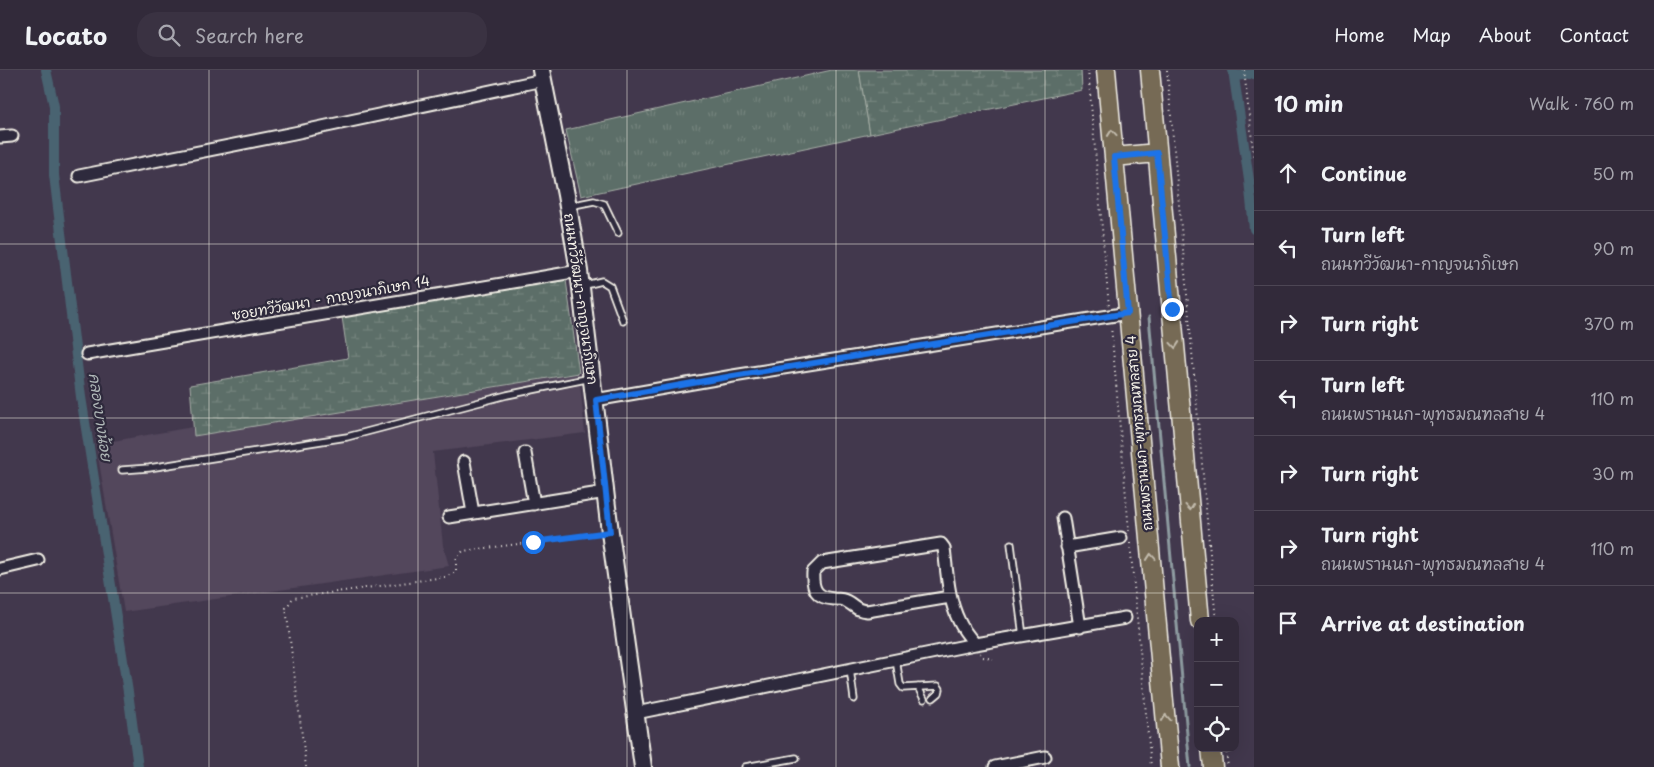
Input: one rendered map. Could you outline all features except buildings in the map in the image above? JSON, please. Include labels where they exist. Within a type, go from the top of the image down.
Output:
[{"type":"main road","name":"ถนนพรานนก-พุทธมณฑลสาย 4","points":[[1106,70],[1170,767]]},
{"type":"main road","points":[[1150,70],[1200,617]]},
{"type":"main road","points":[[1114,157],[1157,153]]},
{"type":"main road","points":[[1212,752],[1213,767]]},
{"type":"street","points":[[79,176],[294,133],[542,75]]},
{"type":"street","name":"ถนนทวีวัฒนา-กาญจนาภิเษก","points":[[542,75],[568,206],[580,279],[596,400],[610,532],[643,767]]},
{"type":"street","name":"ซอยทวีวัฒนา - กาญจนาภิเษก 14","points":[[87,354],[580,279]]},
{"type":"street","points":[[596,400],[733,376],[1128,313]]},
{"type":"street","points":[[525,453],[534,504]]},
{"type":"street","points":[[464,462],[473,513]]},
{"type":"street","points":[[449,516],[606,492]]},
{"type":"street","points":[[1063,518],[1080,626]]},
{"type":"street","points":[[1067,547],[1121,538]]},
{"type":"street","points":[[950,596],[868,611],[857,610],[845,600],[826,598],[818,594],[812,585],[813,572],[822,563],[941,544],[944,548],[950,596],[959,621],[975,644]]},
{"type":"street","points":[[0,569],[38,560]]},
{"type":"street","points":[[636,713],[975,644],[1125,618]]},
{"type":"street","points":[[995,767],[1045,757]]},
{"type":"lane","points":[[568,206],[594,202],[604,204],[618,233]]},
{"type":"lane","points":[[580,279],[602,281],[610,286],[623,320]]},
{"type":"lane","points":[[122,470],[150,468],[347,437],[507,395],[593,378]]},
{"type":"lane","points":[[1011,544],[1024,636]]},
{"type":"lane","points":[[896,660],[902,688],[938,686],[940,689],[939,694],[933,698]]},
{"type":"lane","points":[[850,670],[854,699]]},
{"type":"lane","points":[[918,687],[924,699]]},
{"type":"lane","points":[[745,767],[796,758]]},
{"type":"path","points":[[1088,70],[1151,767]]},
{"type":"path","points":[[1167,70],[1216,617]]},
{"type":"path","points":[[1244,70],[1254,158]]},
{"type":"path","points":[[306,767],[286,608],[293,598],[445,577],[456,572],[456,558],[463,551],[610,532]]},
{"type":"path","points":[[1226,752],[1228,767]]},
{"type":"shaded area","points":[[579,373],[585,433],[433,452],[443,545],[449,566],[124,612],[96,444],[192,427],[194,435]]},
{"type":"green space","points":[[832,70],[859,70],[870,134],[581,196],[566,130]]},
{"type":"green space","points":[[859,70],[1081,70],[1082,90],[870,134]]},
{"type":"green space","points":[[566,280],[579,373],[194,436],[190,385],[348,358],[342,317]]},
{"type":"waterway","name":"คลองบางน้อย","points":[[46,70],[54,106],[54,175],[81,397],[128,692],[138,767]]},
{"type":"waterway","points":[[1233,70],[1254,229]]},
{"type":"waterway","points":[[1234,76],[1254,74]]},
{"type":"waterway","points":[[1149,317],[1190,767]]},
{"type":"route","points":[[533,542],[610,532],[596,400],[733,376],[1128,313],[1114,157],[1157,153],[1172,309]]}]
